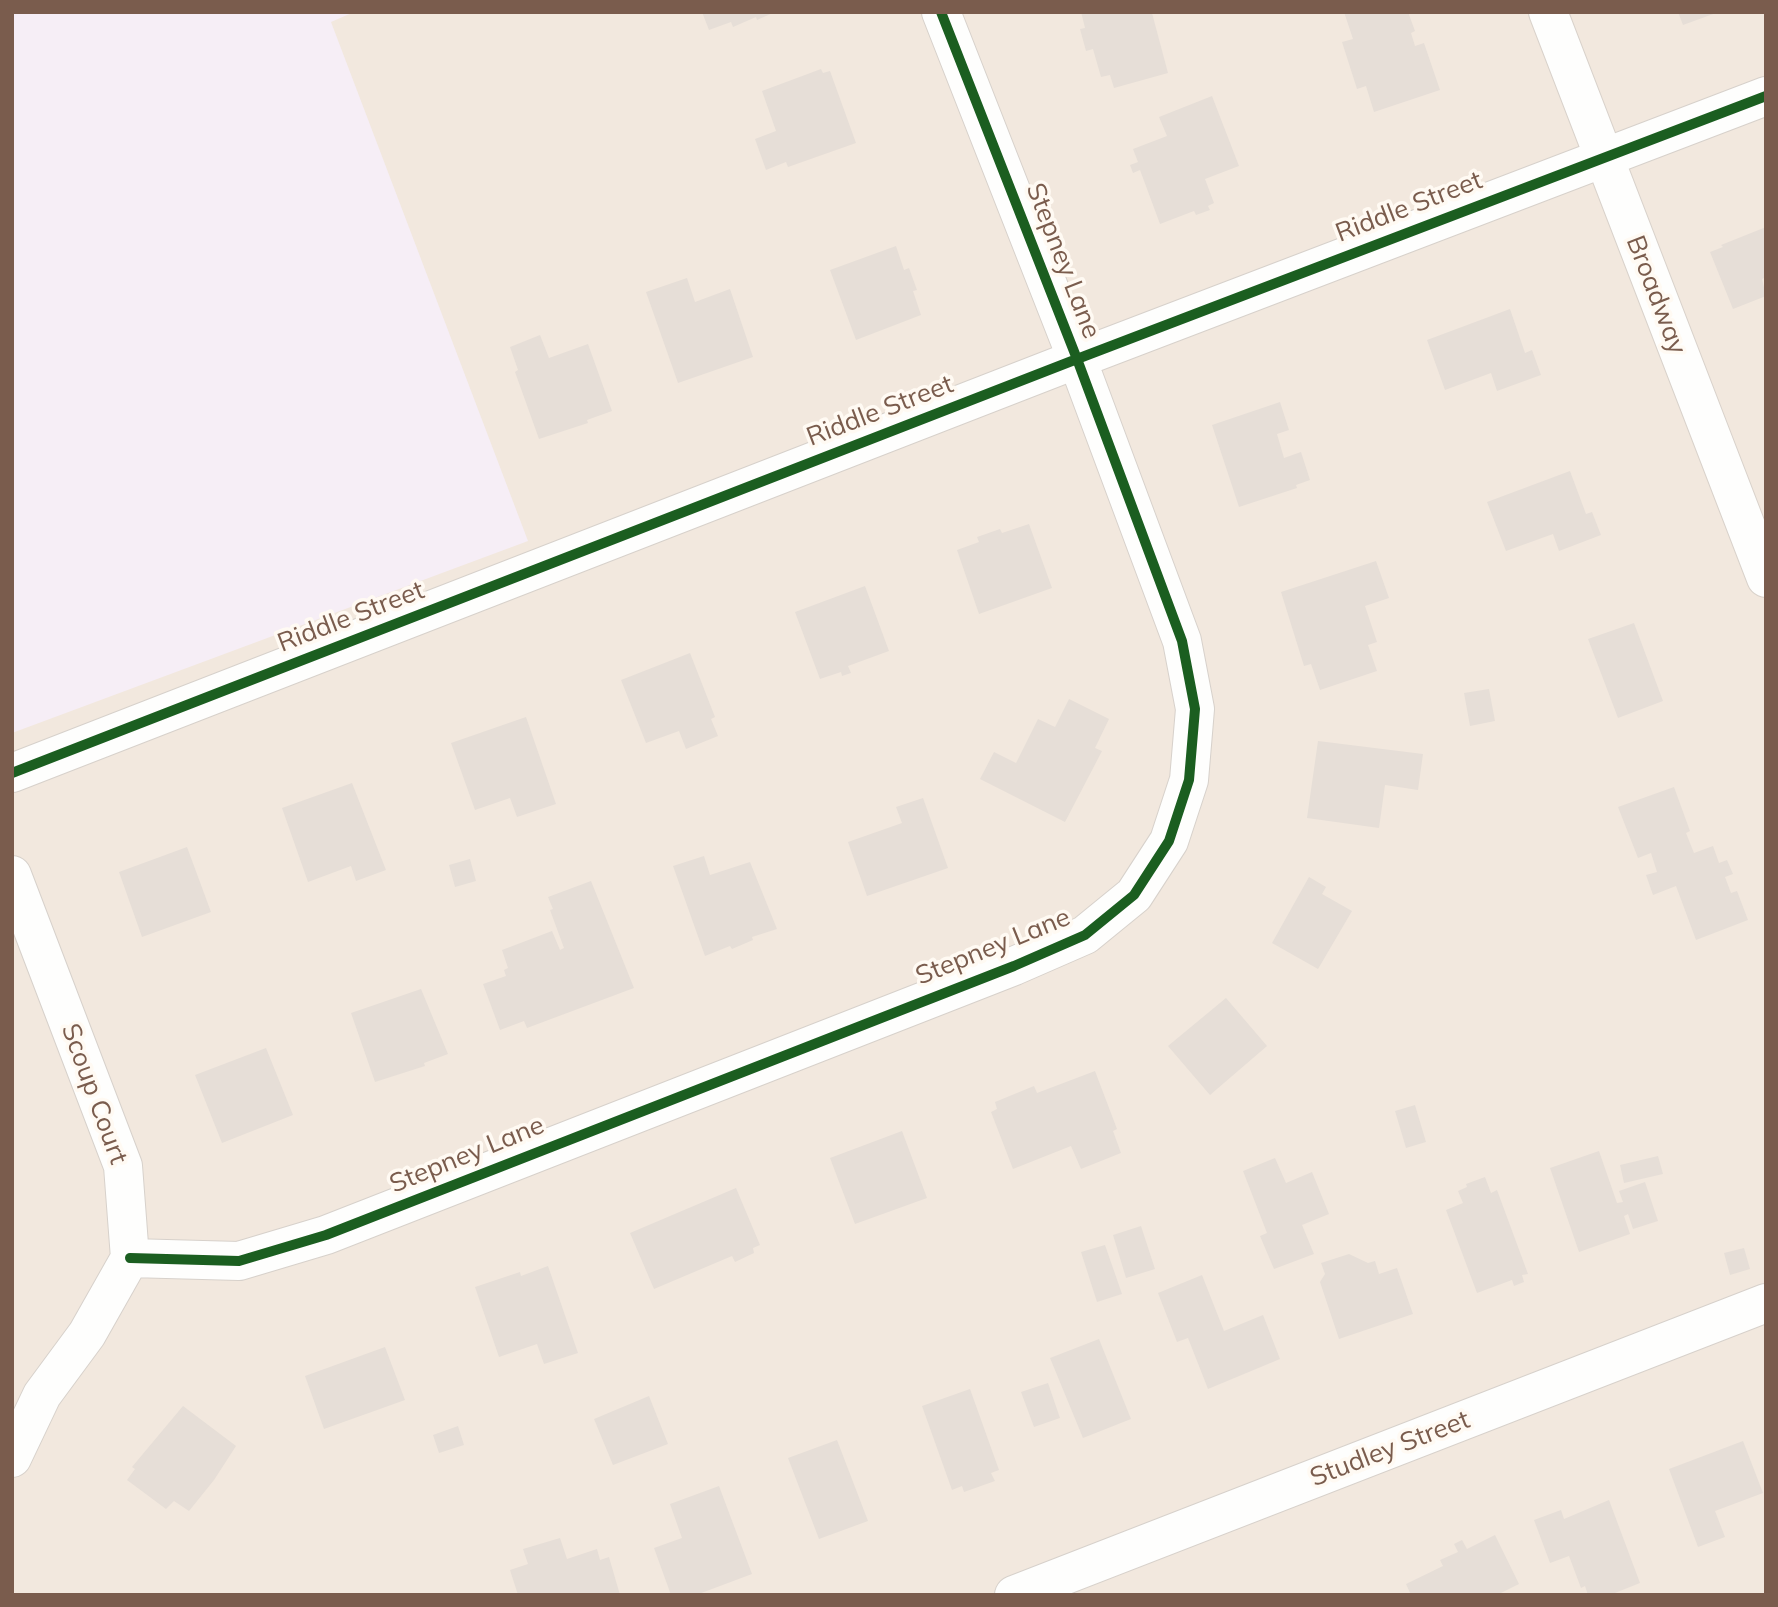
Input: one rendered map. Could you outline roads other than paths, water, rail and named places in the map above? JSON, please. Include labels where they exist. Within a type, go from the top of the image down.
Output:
[{"type":"street","name":"Stepney Lane","points":[[130,1258],[239,1261],[326,1235],[1014,966],[1084,935],[1134,895],[1169,841],[1189,780],[1195,709],[1182,641],[1077,359],[941,12]]},
{"type":"street","name":"Broadway","points":[[1548,12],[1766,578]]},
{"type":"street","name":"Riddle Street","points":[[12,773],[1077,359],[1766,96]]},
{"type":"street","name":"Scoup Court","points":[[12,875],[123,1166],[130,1258]]},
{"type":"street","points":[[12,1458],[42,1395],[87,1334],[130,1258]]},
{"type":"street","name":"Studley Street","points":[[1014,1595],[1766,1303]]}]
